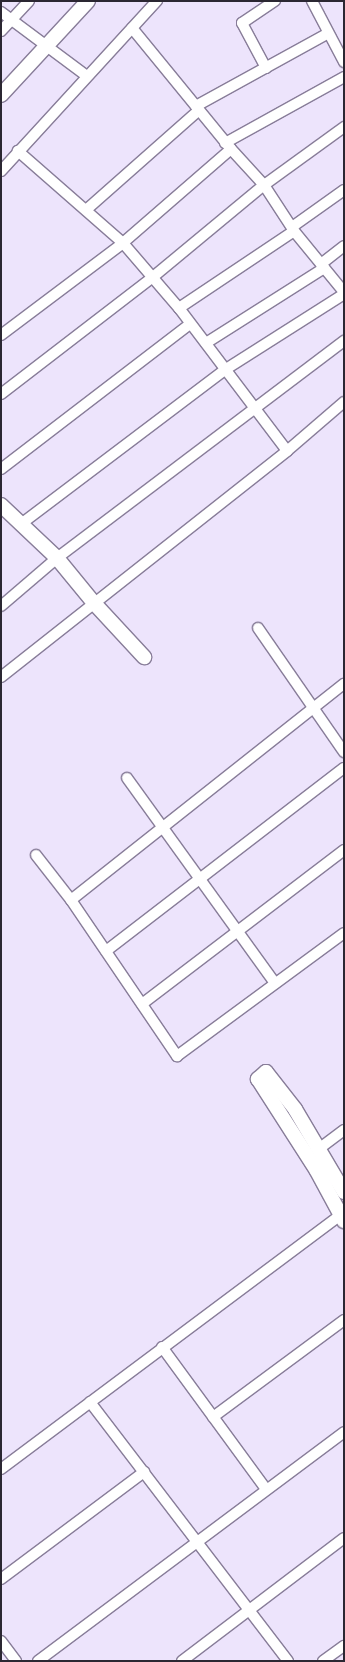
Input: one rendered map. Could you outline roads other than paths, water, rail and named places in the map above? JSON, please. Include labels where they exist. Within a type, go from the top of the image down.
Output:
[{"type":"street","points":[[1,31],[29,1]]},
{"type":"street","points":[[1,95],[88,1]]},
{"type":"street","points":[[1,171],[157,1]]},
{"type":"street","points":[[266,68],[242,23],[275,1]]},
{"type":"street","points":[[312,1],[327,34],[344,62]]},
{"type":"street","points":[[1,12],[10,21],[45,47],[88,76]]},
{"type":"street","points":[[21,524],[226,369],[344,293],[293,229],[264,185],[228,146],[132,28]]},
{"type":"street","points":[[86,210],[197,108],[327,34]]},
{"type":"street","points":[[1,335],[123,243],[228,146],[344,77]]},
{"type":"street","points":[[1,394],[153,277],[264,185],[344,128]]},
{"type":"street","points":[[18,151],[123,243],[179,308],[287,451]]},
{"type":"street","points":[[179,308],[293,229],[344,190]]},
{"type":"street","points":[[206,343],[323,266],[344,246]]},
{"type":"street","points":[[1,469],[190,324]]},
{"type":"street","points":[[1,606],[57,558],[344,341]]},
{"type":"street","points":[[1,677],[287,451],[344,402]]},
{"type":"street","points":[[1,505],[57,558],[94,603],[144,657]]},
{"type":"street","points":[[258,628],[312,709],[344,752]]},
{"type":"street","points":[[71,900],[344,684]]},
{"type":"street","points":[[106,951],[344,768]]},
{"type":"street","points":[[127,778],[201,878],[275,983]]},
{"type":"street","points":[[142,1004],[344,850]]},
{"type":"street","points":[[36,855],[71,900],[177,1056],[344,933]]},
{"type":"street","points":[[1,1469],[162,1347],[342,1218],[310,1157],[258,1079],[266,1072],[295,1109],[320,1148],[344,1192]]},
{"type":"street","points":[[320,1148],[344,1130]]},
{"type":"street","points":[[213,1417],[344,1320]]},
{"type":"street","points":[[162,1347],[266,1489]]},
{"type":"street","points":[[90,1402],[288,1661]]},
{"type":"street","points":[[38,1661],[196,1541],[344,1432]]},
{"type":"street","points":[[1,1579],[144,1472]]},
{"type":"street","points":[[182,1661],[344,1538]]},
{"type":"street","points":[[1,1641],[16,1661]]},
{"type":"street","points":[[323,1661],[344,1646]]}]
